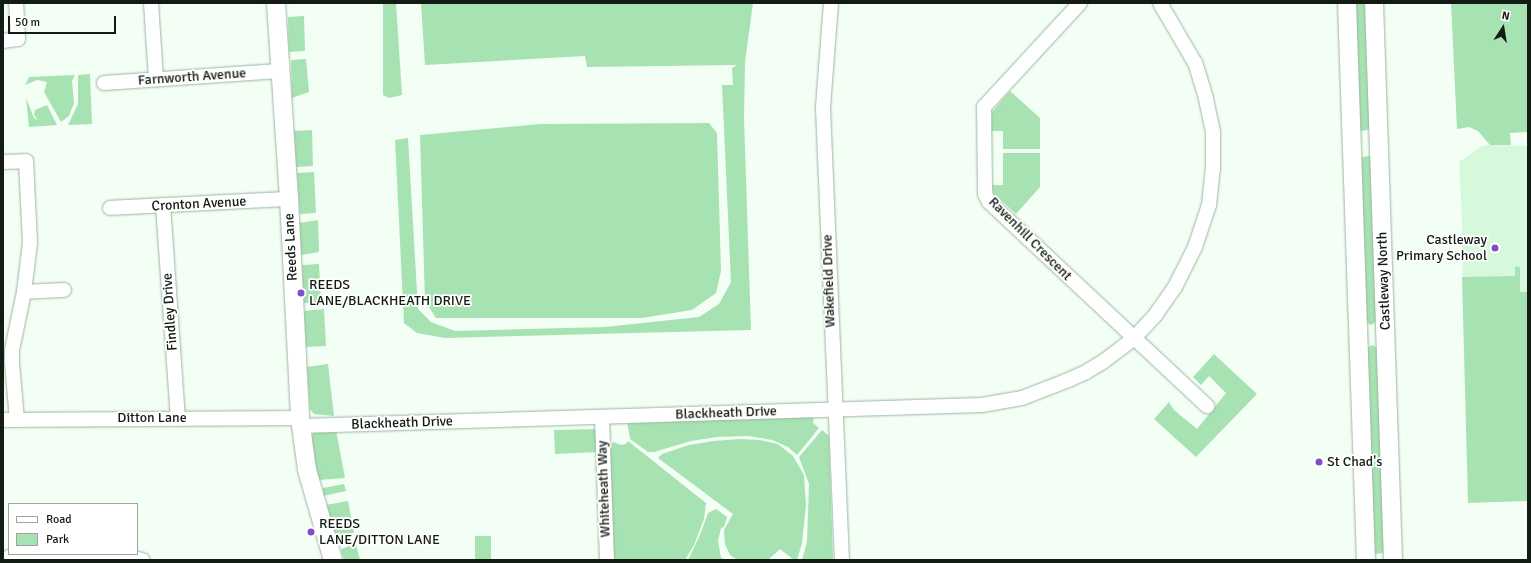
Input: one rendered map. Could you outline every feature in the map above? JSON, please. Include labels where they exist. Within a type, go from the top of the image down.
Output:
[{"type":"street","points":[[3,41],[18,39],[16,3]]},
{"type":"street","points":[[151,3],[156,79]]},
{"type":"street","name":"Reeds Lane","points":[[276,3],[289,199],[300,422],[306,470],[333,560]]},
{"type":"street","name":"Wakefield Drive","points":[[831,3],[823,108],[834,410],[842,560]]},
{"type":"street","name":"Ravenhill Crescent","points":[[1080,3],[984,107],[985,194],[988,202],[1208,406]]},
{"type":"street","name":"Blackheath Drive","points":[[300,422],[602,417],[982,404],[1015,399],[1066,381],[1086,372],[1104,361],[1134,338],[1156,314],[1175,287],[1195,247],[1209,205],[1213,169],[1213,132],[1206,98],[1195,63],[1160,3]]},
{"type":"street","name":"Castleway North","points":[[1347,3],[1366,560]]},
{"type":"street","name":"Castleway North","points":[[1374,3],[1380,139],[1393,560]]},
{"type":"street","name":"Farnworth Avenue","points":[[104,83],[280,71]]},
{"type":"street","points":[[1351,140],[1380,139]]},
{"type":"street","points":[[3,162],[26,162],[30,243],[24,292],[12,350],[17,420]]},
{"type":"street","name":"Cronton Avenue","points":[[110,208],[289,199]]},
{"type":"street","name":"Findley Drive","points":[[163,205],[178,418]]},
{"type":"street","points":[[24,292],[64,290]]},
{"type":"street","points":[[1359,339],[1385,339]]},
{"type":"street","name":"Whiteheath Way","points":[[602,417],[607,560]]},
{"type":"street","name":"Ditton Lane","points":[[3,420],[178,418],[300,422]]},
{"type":"street","points":[[9,558],[121,555],[142,560]]},
{"type":"shaded area","name":"Castleway Primary School","points":[[1482,146],[1528,146],[1528,299],[1463,301],[1462,218],[1459,162]]},
{"type":"green space","points":[[383,3],[396,3],[402,95],[389,98],[383,95]]},
{"type":"green space","points":[[421,3],[753,3],[745,62],[744,118],[751,330],[445,338],[417,333],[404,323],[395,140],[408,138],[418,309],[431,322],[455,331],[605,327],[699,317],[719,304],[731,282],[722,85],[733,85],[732,68],[737,65],[587,67],[585,56],[425,65]]},
{"type":"green space","points":[[1353,3],[1366,3],[1372,129],[1362,131],[1357,129]]},
{"type":"green space","points":[[1451,3],[1528,3],[1528,132],[1510,133],[1511,145],[1490,145],[1478,131],[1469,127],[1457,129]]},
{"type":"green space","points":[[304,16],[305,51],[289,52],[288,17]]},
{"type":"green space","points":[[306,59],[309,92],[292,98],[291,60]]},
{"type":"green space","points":[[90,74],[92,124],[68,125],[78,104],[78,75]]},
{"type":"green space","points":[[75,75],[72,81],[74,103],[69,116],[61,122],[44,92],[47,82],[37,80],[25,85],[29,77]]},
{"type":"green space","points":[[1010,91],[1040,118],[1040,149],[1003,149],[1003,131],[991,131],[992,112]]},
{"type":"green space","points":[[26,98],[34,118],[38,120],[34,115],[35,110],[47,105],[57,125],[29,127]]},
{"type":"green space","points":[[709,123],[717,133],[721,271],[716,293],[692,310],[642,318],[436,318],[425,301],[420,135],[540,124]]},
{"type":"green space","points":[[312,130],[313,166],[296,167],[294,131]]},
{"type":"green space","points":[[1003,153],[1040,153],[1040,187],[1016,214],[994,194],[992,185],[1003,185]]},
{"type":"green space","points":[[1369,156],[1372,160],[1378,320],[1371,325],[1364,321],[1358,158]]},
{"type":"green space","points":[[314,172],[316,213],[300,214],[297,173]]},
{"type":"green space","points":[[318,220],[319,252],[301,255],[299,223]]},
{"type":"green space","points":[[319,264],[321,303],[304,303],[302,265]]},
{"type":"green space","points":[[1515,266],[1520,267],[1520,292],[1528,292],[1528,501],[1468,503],[1462,277],[1515,276]]},
{"type":"green space","points":[[324,309],[326,346],[306,347],[304,311]]},
{"type":"green space","points":[[1373,345],[1378,349],[1386,553],[1372,554],[1366,348]]},
{"type":"green space","points":[[1214,354],[1257,394],[1196,457],[1154,419],[1169,402],[1174,410],[1197,429],[1226,393],[1209,376],[1201,385],[1193,377]]},
{"type":"green space","points":[[328,364],[334,416],[314,414],[310,409],[307,367]]},
{"type":"green space","points":[[814,417],[813,423],[819,428],[797,455],[788,447],[772,440],[749,436],[717,437],[691,441],[654,452],[648,452],[630,439],[627,421]]},
{"type":"green space","points":[[597,429],[599,452],[555,454],[554,430]]},
{"type":"green space","points":[[336,430],[345,478],[319,480],[310,442],[314,432]]},
{"type":"green space","points":[[822,430],[829,436],[833,560],[802,560],[807,542],[809,484],[799,457]]},
{"type":"green space","points":[[740,439],[760,440],[778,444],[793,456],[804,475],[806,505],[802,543],[797,560],[794,560],[780,549],[768,560],[737,560],[730,555],[725,544],[724,530],[733,514],[658,458],[662,454],[689,445]]},
{"type":"green space","points":[[628,441],[706,503],[704,519],[694,545],[685,560],[611,560],[608,450],[613,442],[621,445],[626,444]]},
{"type":"green space","points":[[344,484],[346,491],[323,496],[323,488]]},
{"type":"green space","points":[[348,501],[354,533],[336,538],[326,505]]},
{"type":"green space","points":[[716,509],[727,517],[724,527],[721,528],[718,541],[721,558],[727,560],[688,560],[700,535],[708,513]]},
{"type":"green space","points":[[475,536],[491,536],[491,560],[475,560]]},
{"type":"green space","points":[[356,544],[360,560],[344,560],[341,549]]},
{"type":"place","name":"Castleway Primary School","points":[[1495,248]]},
{"type":"place","name":"REEDS LANE/BLACKHEATH DRIVE","points":[[301,293]]},
{"type":"place","name":"St Chad's","points":[[1319,462]]},
{"type":"place","name":"REEDS LANE/DITTON LANE","points":[[311,532]]}]
